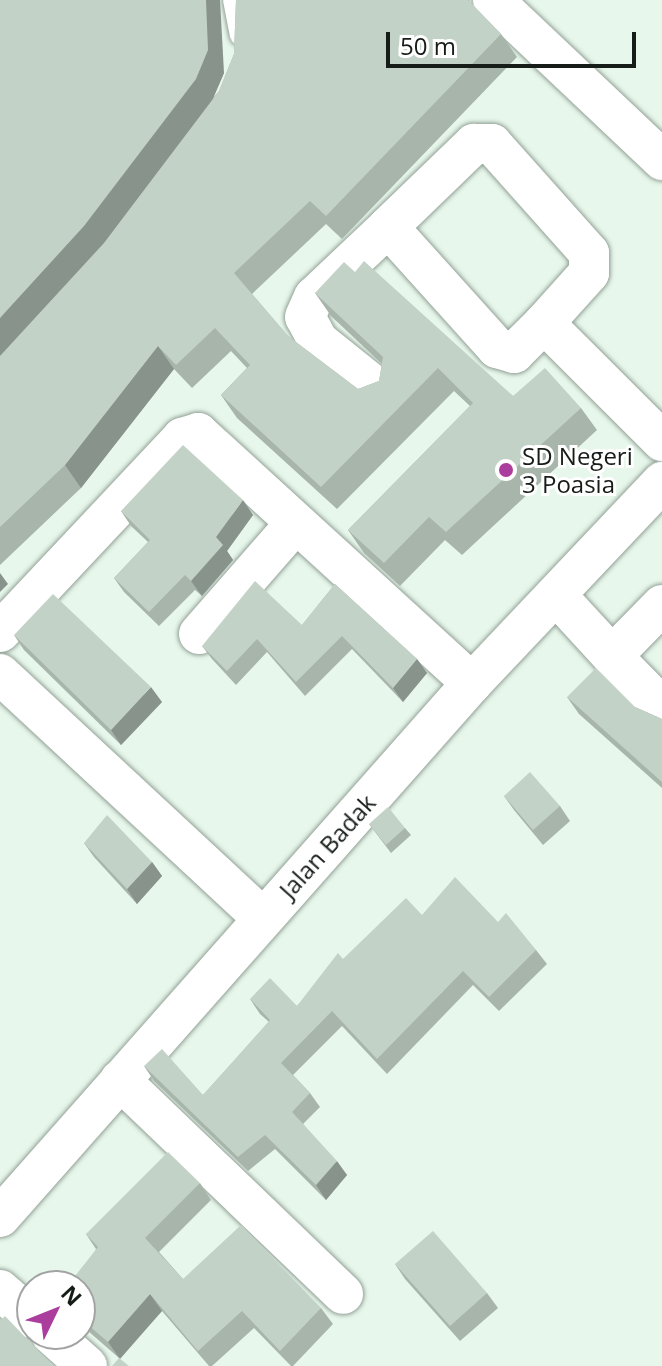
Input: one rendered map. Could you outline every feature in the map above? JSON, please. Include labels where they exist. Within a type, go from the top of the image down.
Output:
[{"type":"street","points":[[493,0],[662,160]]},
{"type":"street","points":[[378,389],[318,341],[305,317],[314,297],[474,144],[492,144],[589,253],[589,273],[518,351],[502,351],[388,227]]},
{"type":"street","points":[[544,323],[662,441]]},
{"type":"street","points":[[0,632],[190,434],[214,445],[472,683]]},
{"type":"street","name":"Jalan Badak","points":[[0,1217],[472,683],[662,482]]},
{"type":"street","points":[[199,634],[296,523]]},
{"type":"street","points":[[556,595],[662,707]]},
{"type":"street","points":[[612,656],[662,605]]},
{"type":"street","points":[[0,674],[263,918]]},
{"type":"street","points":[[120,1080],[343,1294]]},
{"type":"street","points":[[0,1290],[16,1304]]},
{"type":"street","points":[[69,1350],[87,1366]]},
{"type":"lane","points":[[233,0],[238,63]]},
{"type":"building","points":[[0,0],[206,0],[208,50],[196,79],[84,226],[0,318]]},
{"type":"building","points":[[236,0],[468,0],[501,34],[326,216],[310,201],[234,273],[288,336],[358,389],[379,381],[383,357],[315,293],[344,262],[355,272],[364,261],[513,396],[545,368],[581,408],[446,532],[429,517],[384,563],[348,530],[473,403],[438,368],[321,487],[221,395],[250,365],[215,328],[176,365],[158,346],[65,465],[0,527],[0,356],[104,243],[219,91],[234,54]]},
{"type":"building","points":[[183,445],[243,500],[216,537],[223,545],[191,581],[185,575],[149,612],[114,578],[150,540],[121,511]]},
{"type":"building","points":[[255,581],[302,625],[335,584],[417,659],[393,688],[342,636],[296,682],[257,639],[227,671],[202,646]]},
{"type":"building","points":[[53,594],[151,687],[111,730],[14,635]]},
{"type":"building","points":[[596,668],[635,707],[662,719],[662,782],[567,697]]},
{"type":"building","points":[[530,772],[560,806],[533,830],[504,796]]},
{"type":"building","points":[[388,807],[405,828],[386,845],[369,824]]},
{"type":"building","points":[[107,815],[152,862],[127,889],[84,843]]},
{"type":"building","points":[[455,877],[498,922],[506,913],[536,950],[489,997],[463,971],[377,1059],[332,1011],[281,1063],[310,1093],[292,1112],[337,1161],[316,1185],[265,1135],[238,1157],[144,1066],[162,1049],[203,1095],[270,1020],[250,999],[270,978],[297,1006],[338,953],[343,959],[406,898],[422,915]]},
{"type":"building","points":[[168,1152],[200,1183],[145,1238],[183,1279],[241,1225],[321,1308],[280,1351],[242,1311],[198,1351],[150,1294],[108,1342],[96,1332],[96,1270],[80,1270],[98,1247],[86,1234]]},
{"type":"building","points":[[433,1231],[487,1293],[450,1326],[395,1264]]},
{"type":"building","points":[[5,1316],[16,1327],[16,1350],[38,1350],[53,1366],[0,1366],[0,1321]]},
{"type":"building","points":[[119,1358],[129,1366],[112,1366]]},
{"type":"place","name":"SD Negeri 3 Poasia","points":[[506,470]]}]
